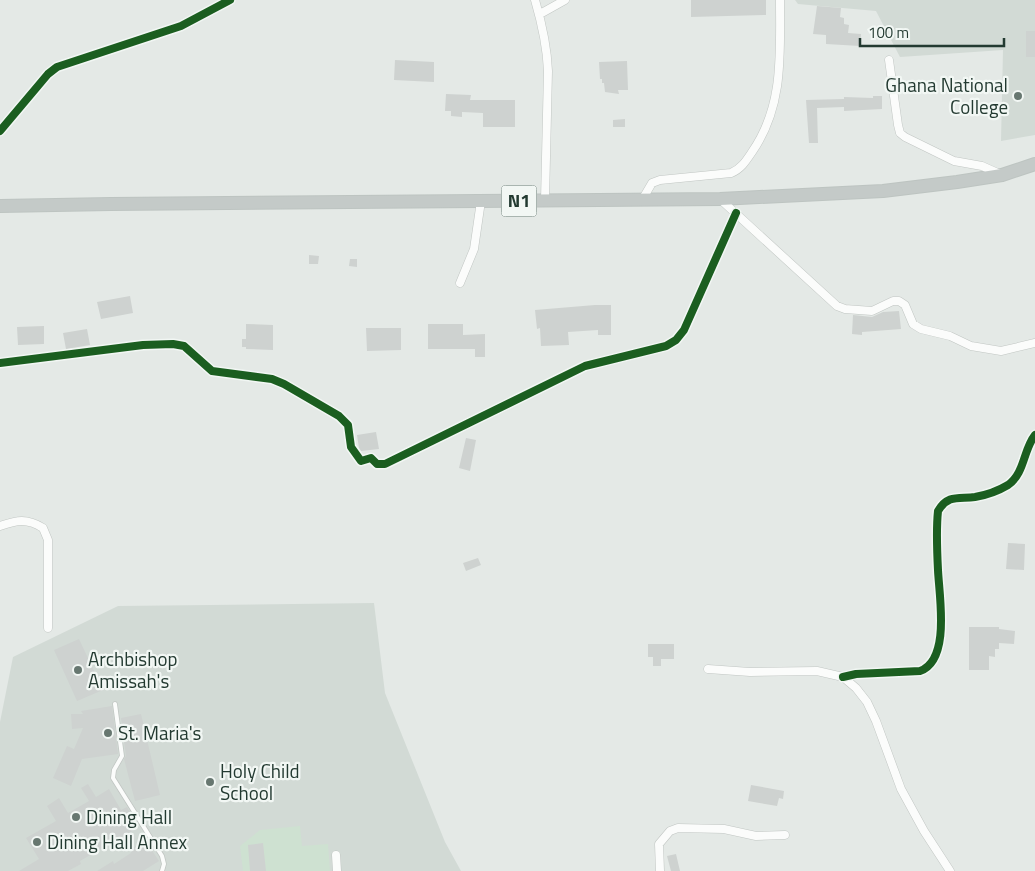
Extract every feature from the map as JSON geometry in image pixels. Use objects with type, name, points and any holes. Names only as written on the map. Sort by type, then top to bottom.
[{"type":"highway","name":"N1","points":[[0,206],[720,199],[882,191],[1002,175],[1035,164]]},
{"type":"street","points":[[0,131],[48,74],[57,67],[181,26],[230,0]]},
{"type":"street","points":[[535,0],[540,14],[547,52],[548,71],[545,200]]},
{"type":"street","points":[[540,14],[565,0]]},
{"type":"street","points":[[642,200],[652,183],[660,180],[731,173],[738,170],[758,143],[772,116],[777,94],[780,0]]},
{"type":"street","points":[[889,60],[898,125],[900,132],[905,138],[954,160],[982,166],[1002,175]]},
{"type":"street","points":[[720,199],[837,306],[845,309],[872,310],[899,301],[905,305],[913,324],[921,329],[950,336],[971,346],[1001,351],[1035,343]]},
{"type":"street","points":[[460,282],[474,249],[481,201]]},
{"type":"street","points":[[0,363],[143,345],[173,344],[184,346],[212,371],[272,380],[284,384],[339,416],[348,425],[352,447],[361,461],[371,458],[377,464],[386,464],[585,366],[666,346],[676,340],[684,330],[736,213]]},
{"type":"street","points":[[708,669],[750,672],[817,671],[843,677],[856,674],[920,671],[926,668],[931,664],[939,641],[941,618],[938,572],[938,511],[942,505],[954,497],[975,497],[992,493],[1009,484],[1018,474],[1030,441],[1035,435]]},
{"type":"street","points":[[0,526],[20,520],[33,522],[43,528],[48,540],[48,628]]},
{"type":"street","points":[[843,677],[856,688],[867,702],[901,789],[924,832],[950,871]]},
{"type":"street","points":[[660,871],[659,844],[670,831],[678,828],[724,829],[756,836],[785,835]]},
{"type":"street","points":[[336,855],[337,871]]},
{"type":"lane","points":[[114,704],[122,756],[114,770],[113,778],[162,856],[164,864],[162,871]]},
{"type":"shaded area","name":"Ghana National College","points":[[795,0],[1035,0],[1035,135],[1001,141],[1003,50],[900,57],[876,11],[798,4]]},
{"type":"shaded area","name":"Holy Child School","points":[[374,603],[385,693],[445,842],[461,871],[0,871],[0,722],[13,657],[118,606]]},
{"type":"green space","points":[[300,826],[302,846],[328,844],[330,871],[243,871],[240,846],[260,830]]},
{"type":"building","points":[[691,0],[766,0],[766,15],[691,17]]},
{"type":"building","points":[[817,6],[841,8],[840,17],[844,18],[844,24],[849,25],[848,33],[861,34],[860,46],[826,44],[826,35],[813,34]]},
{"type":"building","points":[[1026,31],[1035,31],[1035,57],[1026,57]]},
{"type":"building","points":[[395,60],[434,62],[434,82],[394,80]]},
{"type":"building","points":[[627,61],[628,90],[618,90],[619,94],[605,92],[604,83],[600,79],[599,62]]},
{"type":"building","points":[[446,94],[471,95],[470,100],[515,100],[515,127],[483,127],[483,113],[462,112],[462,117],[451,116],[451,111],[445,111]]},
{"type":"building","points":[[873,96],[882,96],[882,109],[844,111],[844,107],[817,108],[818,143],[809,143],[806,100],[844,99],[844,97],[873,98]]},
{"type":"building","points":[[625,119],[625,127],[613,127],[613,120]]},
{"type":"building","points":[[309,255],[319,256],[318,264],[309,264]]},
{"type":"building","points":[[350,259],[357,259],[357,267],[349,266]]},
{"type":"building","points":[[130,296],[133,313],[101,319],[97,302]]},
{"type":"building","points":[[611,305],[611,335],[598,335],[598,330],[568,332],[569,345],[541,346],[540,328],[537,329],[535,310]]},
{"type":"building","points":[[899,311],[901,329],[862,332],[862,335],[852,334],[853,315],[872,317],[883,312]]},
{"type":"building","points":[[246,324],[273,325],[273,350],[246,349],[246,347],[242,347],[242,339],[246,339]]},
{"type":"building","points":[[428,324],[463,324],[463,335],[485,334],[485,357],[475,357],[475,349],[428,349]]},
{"type":"building","points":[[44,326],[44,344],[18,345],[17,327]]},
{"type":"building","points":[[366,328],[401,328],[401,350],[367,351]]},
{"type":"building","points":[[87,329],[90,345],[66,349],[63,333]]},
{"type":"building","points":[[376,432],[379,449],[361,451],[357,435]]},
{"type":"building","points":[[466,438],[476,440],[470,471],[459,468]]},
{"type":"building","points":[[1008,543],[1025,544],[1024,570],[1006,569]]},
{"type":"building","points":[[478,558],[481,565],[466,571],[463,563]]},
{"type":"building","points":[[969,627],[999,627],[999,629],[1015,631],[1014,644],[999,643],[999,649],[995,649],[995,657],[989,656],[989,670],[969,670]]},
{"type":"building","name":"Archbishop Amissah's","points":[[79,639],[103,690],[77,701],[54,650]]},
{"type":"building","points":[[648,644],[674,644],[674,659],[661,659],[661,666],[653,666],[653,657],[648,657]]},
{"type":"building","points":[[112,706],[118,754],[82,759],[71,786],[53,778],[67,746],[74,749],[83,728],[72,729],[71,714],[83,714],[81,711]]},
{"type":"building","points":[[141,714],[160,795],[135,801],[124,759],[126,756],[121,718]]},
{"type":"building","points":[[88,784],[96,797],[109,789],[121,810],[127,807],[139,827],[80,861],[81,864],[68,871],[19,871],[39,859],[26,838],[56,821],[47,806],[59,798],[68,813],[89,801],[81,788]]},
{"type":"building","points":[[751,785],[784,791],[783,799],[779,798],[777,806],[748,801]]},
{"type":"building","points":[[145,840],[159,861],[143,871],[97,871],[113,861],[114,864],[131,853],[130,850]]},
{"type":"building","points":[[263,843],[266,871],[250,871],[248,845]]},
{"type":"building","points":[[676,854],[680,871],[671,871],[667,856]]},
{"type":"cycle path","points":[[0,131],[48,74],[57,67],[181,26],[230,0]]},
{"type":"cycle path","points":[[0,363],[143,345],[173,344],[184,346],[212,371],[272,379],[339,416],[348,425],[351,447],[361,461],[371,458],[377,464],[385,464],[585,366],[666,346],[676,340],[684,330],[736,213]]},
{"type":"cycle path","points":[[843,677],[856,674],[920,671],[930,665],[940,641],[941,626],[937,548],[938,511],[950,500],[984,495],[1008,485],[1018,474],[1028,447],[1035,435]]},
{"type":"place","name":"Ghana National College","points":[[1018,96]]},
{"type":"place","name":"Archbishop Amissah's","points":[[78,670]]},
{"type":"place","name":"St. Maria's","points":[[108,733]]},
{"type":"place","name":"Holy Child School","points":[[210,782]]},
{"type":"place","name":"Dining Hall","points":[[76,817]]},
{"type":"place","name":"Dining Hall Annex","points":[[37,842]]}]
